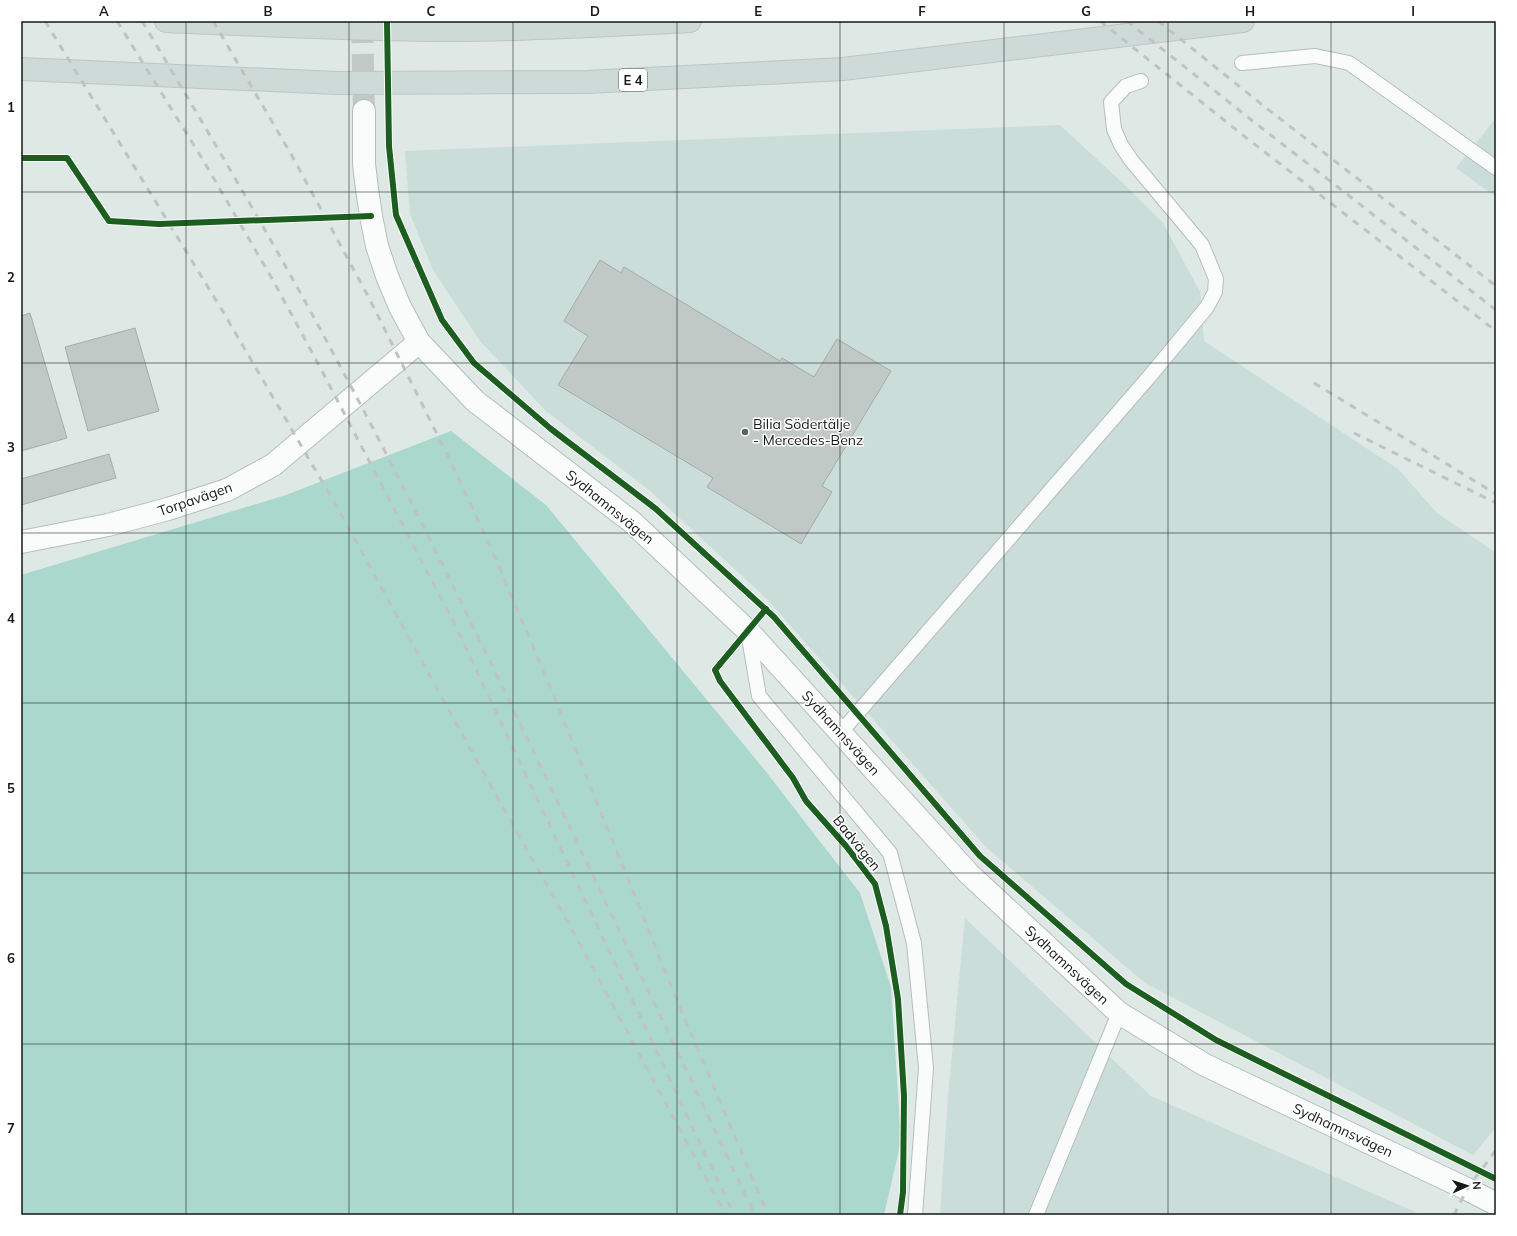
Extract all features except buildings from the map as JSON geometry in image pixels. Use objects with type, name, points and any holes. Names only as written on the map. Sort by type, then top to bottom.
[{"type":"highway","points":[[166,21],[337,28],[455,30],[690,21]]},
{"type":"highway","name":"E 4","points":[[21,69],[337,83],[587,82],[843,69],[1243,21]]},
{"type":"street","name":"Sydhamnsvägen","points":[[364,111],[364,164],[371,216],[377,246],[387,276],[419,342],[475,400],[632,522],[748,631],[969,874],[1119,1013],[1205,1065],[1496,1204]]},
{"type":"street","name":"Torpavägen","points":[[21,542],[108,524],[168,509],[227,490],[273,465],[419,342]]},
{"type":"lane","points":[[1242,63],[1315,56],[1349,63],[1496,168]]},
{"type":"lane","points":[[841,732],[1149,377],[1207,307],[1215,292],[1216,279],[1202,244],[1132,160],[1121,145],[1114,129],[1111,102],[1126,86],[1141,81]]},
{"type":"lane","points":[[748,631],[759,696],[890,853],[914,943],[926,1068],[915,1215]]},
{"type":"lane","points":[[1036,1215],[1119,1013]]},
{"type":"shaded area","points":[[1496,118],[1496,197],[1456,168]]},
{"type":"shaded area","points":[[1060,125],[1163,223],[1200,292],[1204,341],[1398,469],[1437,513],[1496,553],[1496,1127],[1473,1155],[1145,983],[986,847],[767,599],[649,490],[546,411],[480,341],[433,270],[410,214],[405,151]]},
{"type":"shaded area","points":[[965,918],[1151,1096],[1422,1215],[940,1215],[948,1096]]},
{"type":"green space","points":[[451,431],[546,505],[763,768],[860,893],[891,987],[901,1141],[884,1215],[21,1215],[21,575],[286,495]]},
{"type":"tunnel","points":[[362,21],[364,111]]},
{"type":"railway","points":[[45,21],[222,310],[337,507],[575,935],[726,1215]]},
{"type":"railway","points":[[117,21],[203,160],[274,282],[455,625],[734,1215]]},
{"type":"railway","points":[[142,21],[268,235],[340,366],[398,477],[509,701],[755,1215]]},
{"type":"railway","points":[[213,21],[291,154],[368,296],[446,452],[491,548],[553,694],[674,993],[768,1215]]},
{"type":"railway","points":[[1100,21],[1244,136],[1496,331]]},
{"type":"railway","points":[[1127,21],[1254,122],[1496,310]]},
{"type":"railway","points":[[1158,21],[1265,107],[1496,286]]},
{"type":"railway","points":[[1314,383],[1496,494]]},
{"type":"railway","points":[[1354,433],[1496,503]]},
{"type":"railway","points":[[1454,1215],[1467,1189],[1496,1150]]},
{"type":"cycle path","points":[[387,21],[389,146],[396,215],[442,320],[474,363],[551,429],[656,509],[774,617],[980,856],[1126,984],[1216,1040],[1496,1179]]},
{"type":"cycle path","points":[[21,158],[67,158],[109,221],[159,224],[371,216]]},
{"type":"cycle path","name":"Badvägen","points":[[766,609],[715,670],[720,681],[793,778],[806,801],[846,846],[875,884],[886,926],[898,999],[904,1096],[903,1192],[900,1215]]},
{"type":"place","name":"Bilia Södertälje - Mercedes-Benz","points":[[745,432]]}]
